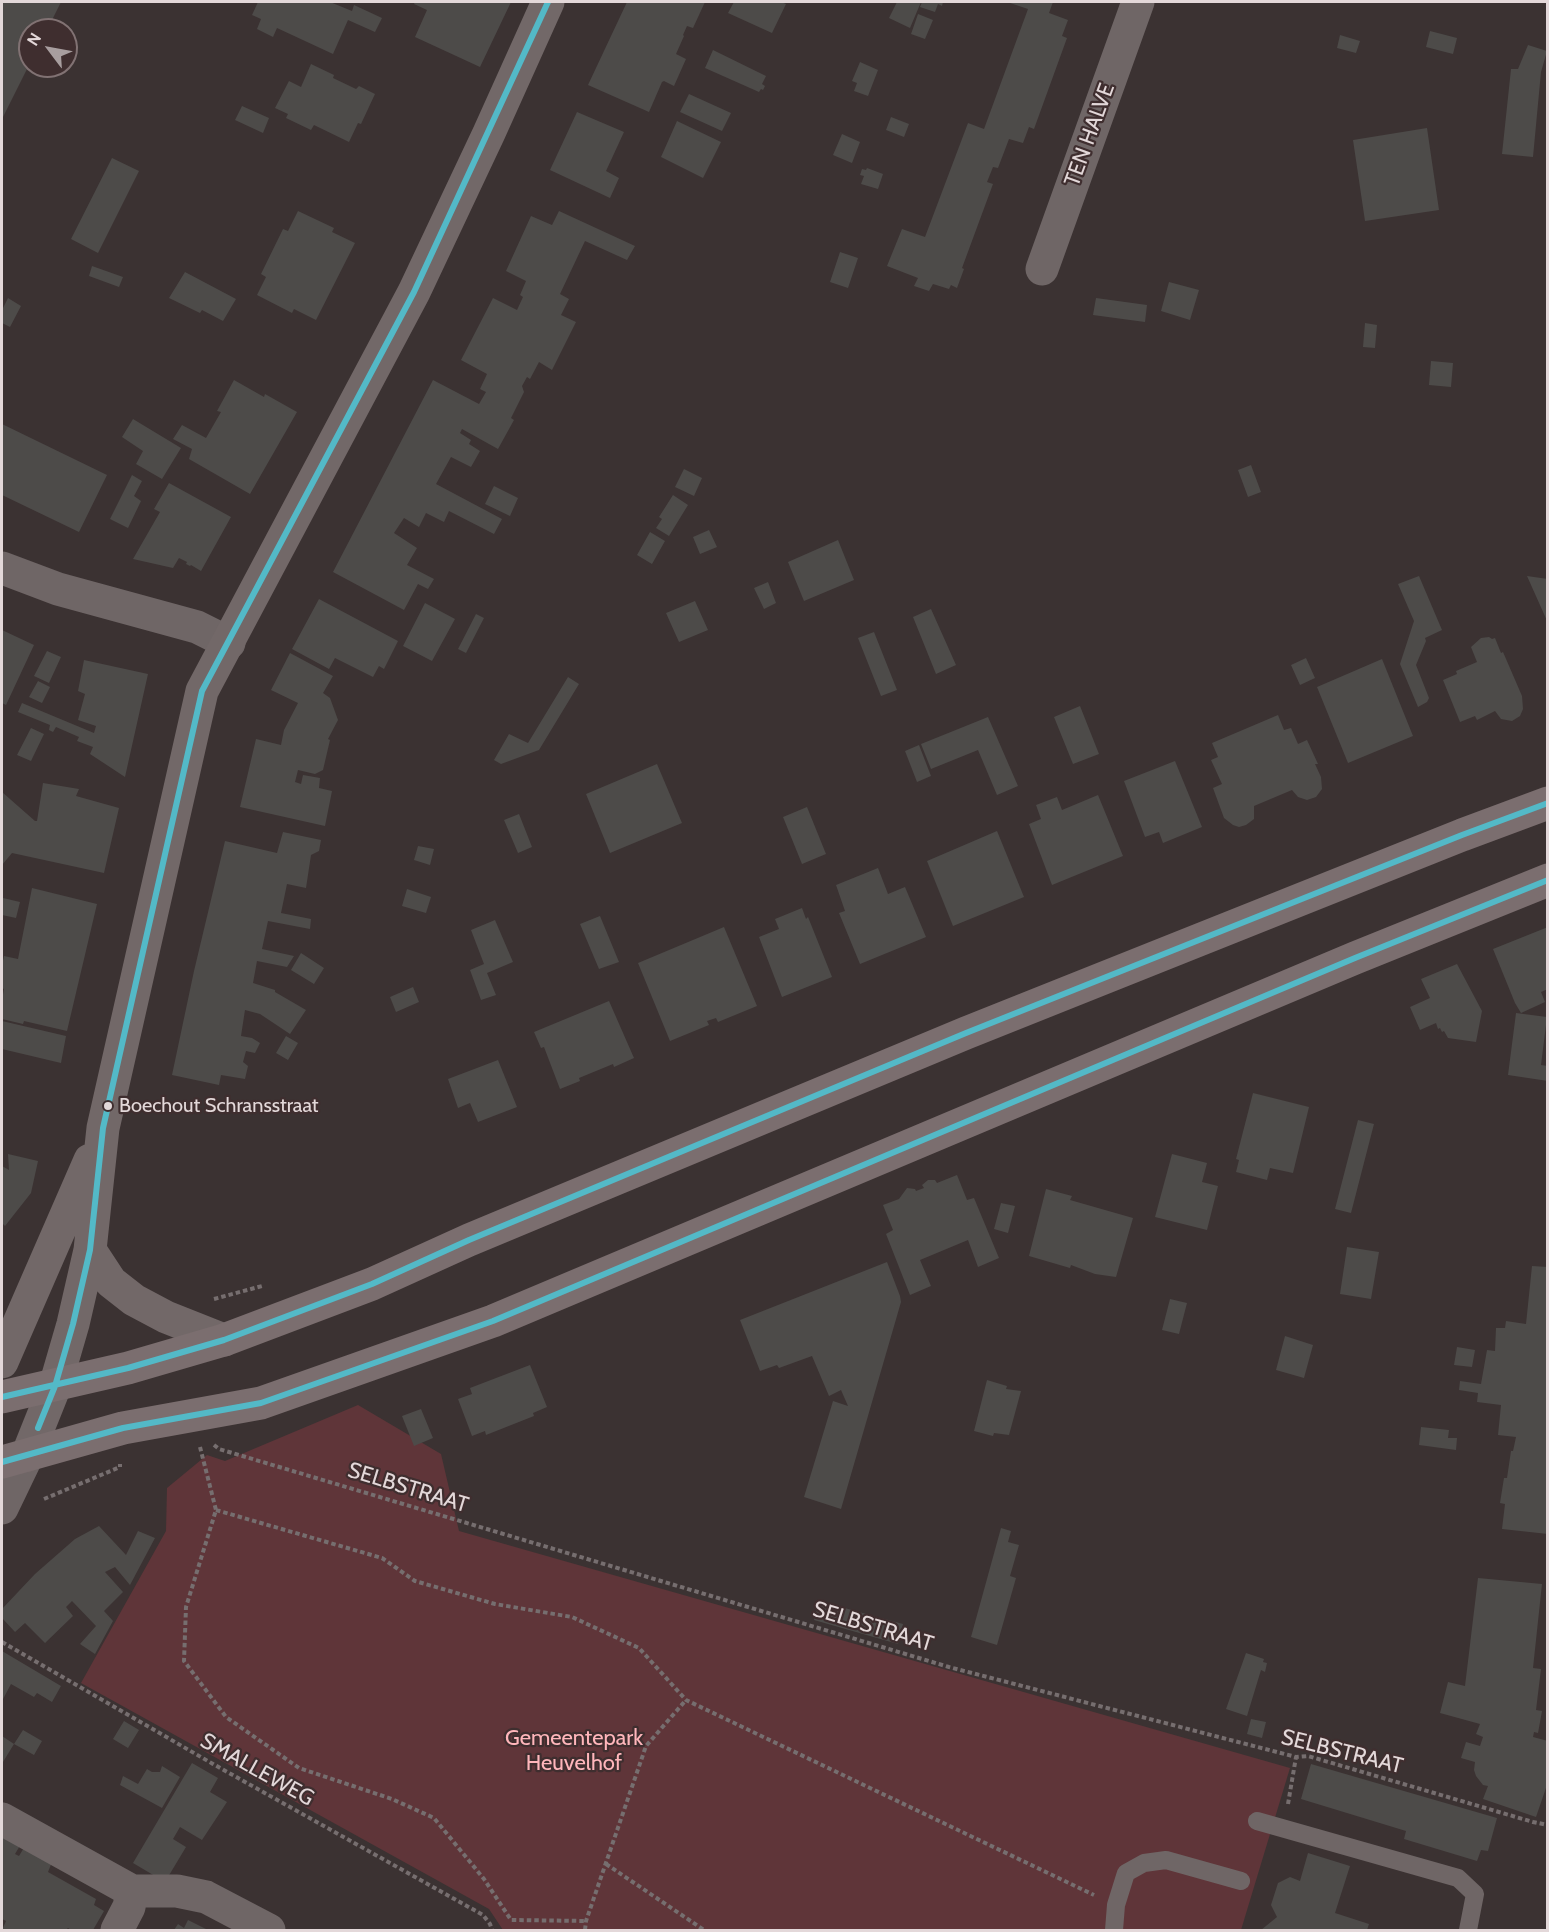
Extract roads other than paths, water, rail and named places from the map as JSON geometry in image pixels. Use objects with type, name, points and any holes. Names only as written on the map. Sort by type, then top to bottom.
[{"type":"main road","points":[[2,1397],[128,1368],[224,1340],[372,1284],[469,1240],[977,1028],[1440,843],[1548,803]]},
{"type":"main road","points":[[14,1459],[123,1428],[261,1403],[493,1321],[1355,958],[1548,880]]},
{"type":"street","points":[[2,1508],[14,1459],[55,1386],[73,1324],[90,1250],[104,1128],[202,691],[414,292],[548,2]]},
{"type":"street","name":"TEN HALVE","points":[[1042,269],[1138,2]]},
{"type":"street","points":[[2,568],[58,589],[196,627],[229,644]]},
{"type":"street","points":[[2,1362],[104,1128]]},
{"type":"street","points":[[90,1250],[111,1282],[134,1300],[166,1317],[224,1340]]},
{"type":"street","points":[[2,1819],[132,1891],[177,1891],[206,1897],[269,1930]]},
{"type":"street","points":[[117,1930],[129,1907],[132,1891]]},
{"type":"lane","points":[[1257,1821],[1458,1878],[1474,1894],[1467,1930]]},
{"type":"lane","points":[[1114,1930],[1116,1905],[1126,1873],[1144,1863],[1166,1860],[1241,1881]]},
{"type":"place","name":"Boechout Schransstraat","points":[[108,1106]]},
{"type":"park label","name":"Gemeentepark Heuvelhof","points":[[574,1752]]}]
